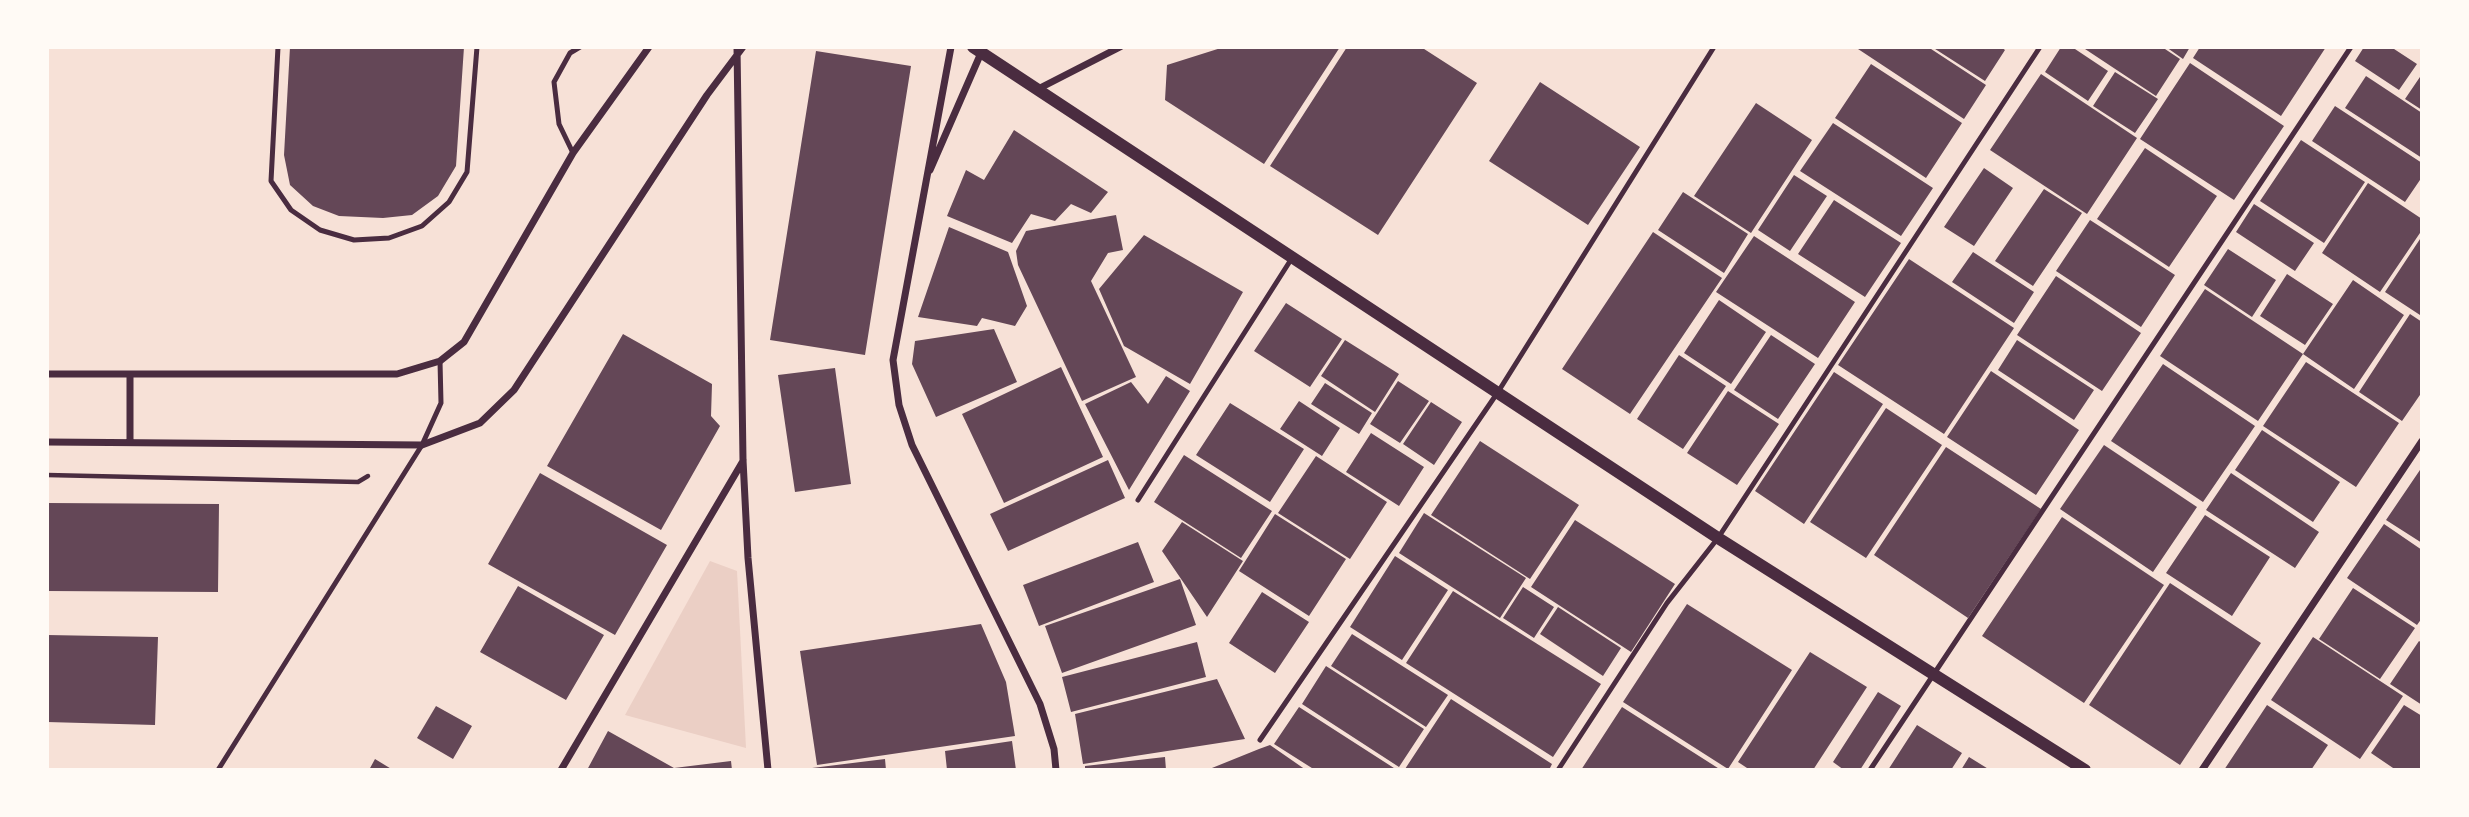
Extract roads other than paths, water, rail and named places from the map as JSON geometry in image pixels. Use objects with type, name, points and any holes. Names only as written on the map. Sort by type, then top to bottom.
[{"type":"street","points":[[47,374],[397,374],[440,361],[464,342],[573,153],[649,47]]},
{"type":"street","points":[[47,442],[422,445],[480,423],[514,390],[707,95],[737,51],[743,47]]},
{"type":"street","points":[[951,47],[893,360],[899,405],[912,445],[1040,704],[1054,749],[1056,770]]},
{"type":"street","points":[[1038,89],[1120,47]]},
{"type":"street","points":[[926,180],[977,50],[1718,538],[2085,770]]},
{"type":"street","points":[[737,51],[743,460],[748,558],[768,770]]},
{"type":"street","points":[[130,374],[130,441]]},
{"type":"street","points":[[2202,770],[2422,441]]},
{"type":"street","points":[[561,770],[743,460]]},
{"type":"lane","points":[[278,47],[271,181],[291,210],[320,230],[354,240],[389,238],[422,226],[449,202],[467,172],[477,47]]},
{"type":"lane","points":[[573,153],[559,124],[554,82],[570,53],[580,47]]},
{"type":"lane","points":[[1259,740],[1498,392],[1714,47]]},
{"type":"lane","points":[[1558,770],[1667,603],[1718,538],[2040,47]]},
{"type":"lane","points":[[1871,770],[2351,47]]},
{"type":"lane","points":[[1138,500],[1293,256]]},
{"type":"lane","points":[[218,770],[422,445],[440,403],[440,361]]}]
